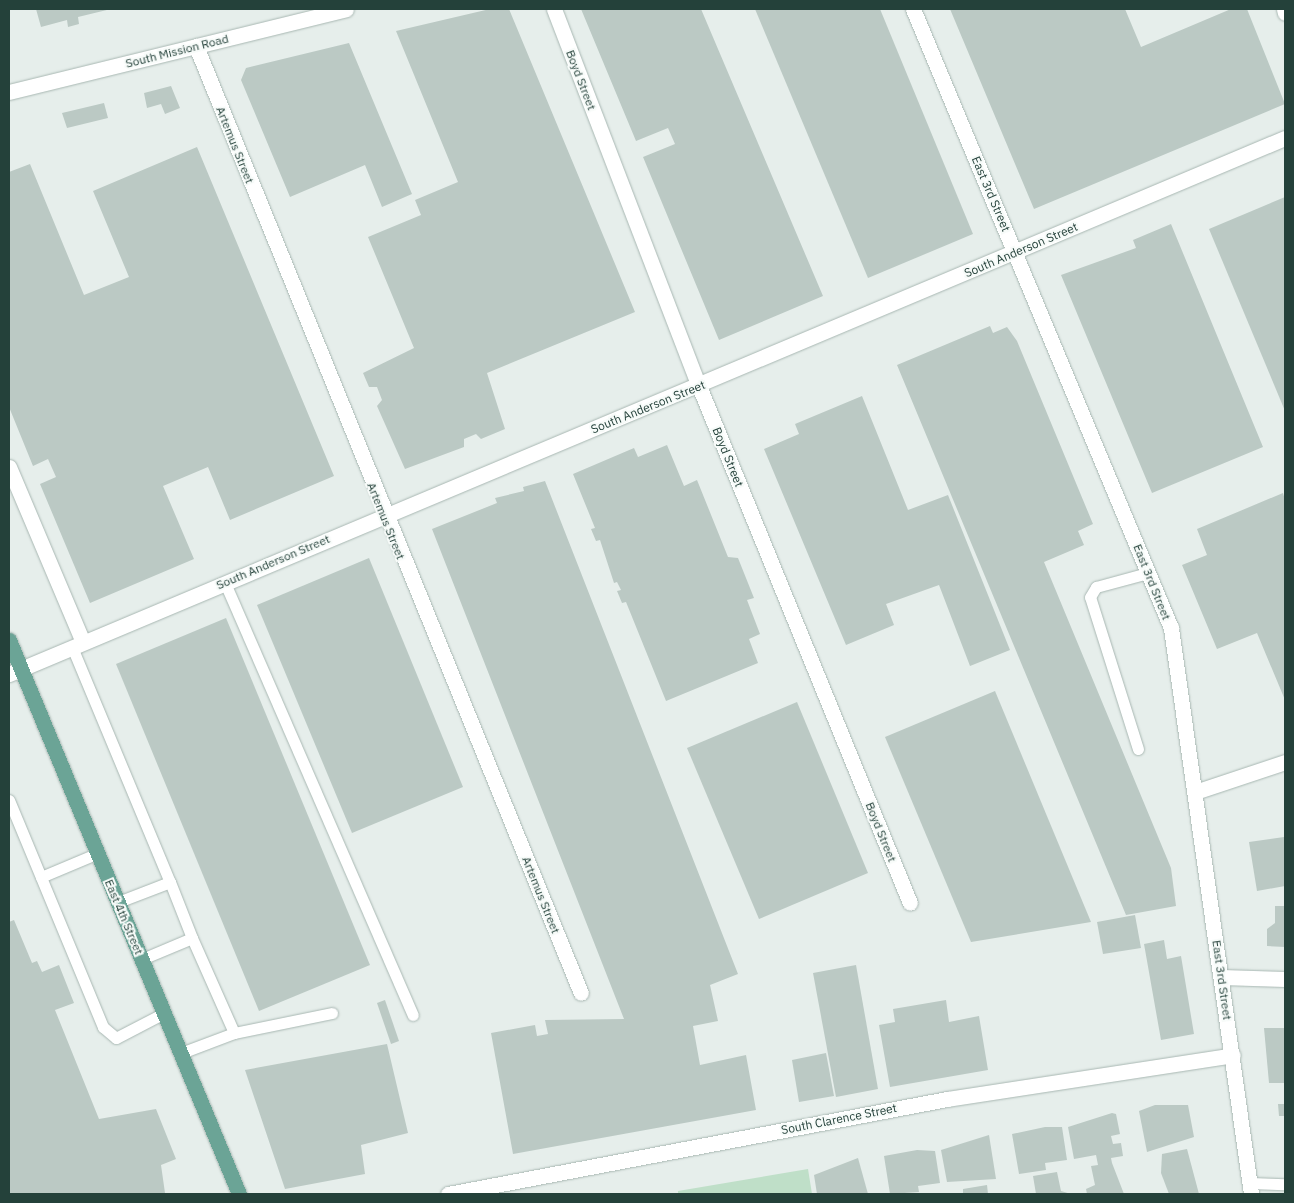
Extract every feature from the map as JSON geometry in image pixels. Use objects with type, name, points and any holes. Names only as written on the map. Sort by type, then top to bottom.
[{"type":"main road","name":"East 4th Street","points":[[9,640],[15,672],[98,853],[240,1194]]},
{"type":"street","name":"South Mission Road","points":[[9,92],[346,9]]},
{"type":"street","name":"Boyd Street","points":[[554,9],[699,386],[910,903]]},
{"type":"street","name":"East 3rd Street","points":[[913,9],[1016,252],[1171,628],[1233,1056],[1250,1188]]},
{"type":"street","points":[[1284,9],[1285,13]]},
{"type":"street","name":"Artemus Street","points":[[196,46],[384,516],[581,993]]},
{"type":"street","name":"South Anderson Street","points":[[15,672],[1285,138]]},
{"type":"street","points":[[9,467],[77,645]]},
{"type":"street","points":[[1195,792],[1285,762]]},
{"type":"street","points":[[1221,977],[1285,979]]},
{"type":"street","name":"South Clarence Street","points":[[448,1194],[948,1099],[1233,1056]]},
{"type":"lane","points":[[1138,749],[1090,597],[1096,587],[1148,573]]},
{"type":"lane","points":[[225,583],[413,1015]]},
{"type":"lane","points":[[77,645],[192,938],[234,1033]]},
{"type":"lane","points":[[9,800],[103,1027],[116,1038],[164,1013]]},
{"type":"lane","points":[[41,877],[98,853]]},
{"type":"lane","points":[[118,902],[170,882]]},
{"type":"lane","points":[[142,959],[192,938]]},
{"type":"lane","points":[[181,1053],[234,1033],[332,1012]]},
{"type":"lane","points":[[1250,1188],[1285,1184]]},
{"type":"green space","points":[[808,1169],[812,1194],[678,1194],[678,1191]]},
{"type":"building","points":[[36,9],[111,9],[78,17],[79,24],[68,27],[67,20],[41,27]]},
{"type":"building","points":[[490,9],[509,9],[635,312],[487,373],[505,429],[481,439],[476,434],[464,439],[464,447],[405,469],[377,406],[382,400],[377,387],[369,387],[363,373],[414,348],[368,237],[421,215],[415,200],[458,182],[396,31]]},
{"type":"building","points":[[581,9],[701,9],[823,296],[719,340],[643,157],[675,144],[668,128],[636,141]]},
{"type":"building","points":[[755,9],[880,9],[973,234],[868,278]]},
{"type":"building","points":[[950,9],[1125,9],[1141,47],[1231,9],[1247,9],[1285,104],[1034,209]]},
{"type":"building","points":[[349,43],[412,194],[382,207],[365,165],[290,197],[241,80],[246,68]]},
{"type":"building","points":[[171,86],[180,108],[165,114],[161,104],[147,108],[144,93]]},
{"type":"building","points":[[104,103],[108,118],[67,128],[62,113]]},
{"type":"building","points":[[197,147],[334,476],[230,520],[208,467],[163,486],[194,559],[90,603],[40,484],[56,477],[48,459],[33,466],[9,407],[9,172],[30,164],[84,295],[129,277],[93,191]]},
{"type":"building","points":[[1285,197],[1285,411],[1209,229]]},
{"type":"building","points":[[1171,224],[1263,447],[1152,493],[1061,275],[1136,248],[1133,240]]},
{"type":"building","points":[[990,326],[993,333],[1007,327],[1017,341],[1093,524],[1078,531],[1084,545],[1044,562],[1171,868],[1176,906],[1126,915],[897,365]]},
{"type":"building","points":[[862,396],[908,510],[948,495],[1010,650],[970,666],[939,585],[886,604],[894,625],[846,645],[764,449],[799,434],[795,424]]},
{"type":"building","points":[[667,445],[684,486],[697,480],[728,557],[738,558],[754,598],[747,600],[760,634],[749,639],[758,663],[666,701],[626,602],[622,603],[617,591],[621,590],[617,582],[614,583],[600,540],[596,541],[591,529],[595,528],[573,474],[634,448],[638,457]]},
{"type":"building","points":[[545,481],[738,974],[710,985],[718,1021],[693,1026],[700,1065],[746,1055],[756,1110],[513,1154],[491,1033],[535,1025],[537,1036],[548,1034],[545,1020],[624,1019],[432,529],[497,503],[495,498],[524,491],[523,487]]},
{"type":"building","points":[[1283,493],[1285,500],[1285,700],[1257,633],[1217,649],[1182,565],[1207,555],[1197,529]]},
{"type":"building","points":[[369,558],[463,787],[352,833],[257,605]]},
{"type":"building","points":[[226,618],[370,965],[259,1011],[116,664]]},
{"type":"building","points":[[995,691],[1091,922],[971,942],[885,737]]},
{"type":"building","points":[[797,702],[868,873],[759,919],[687,748]]},
{"type":"building","points":[[1284,837],[1285,886],[1257,891],[1249,842]]},
{"type":"building","points":[[1275,906],[1285,906],[1285,947],[1267,946],[1267,929],[1275,923]]},
{"type":"building","points":[[1135,915],[1141,948],[1103,954],[1097,922]]},
{"type":"building","points":[[14,920],[32,963],[37,961],[42,972],[59,965],[74,1003],[55,1010],[99,1119],[156,1109],[176,1159],[161,1165],[165,1193],[9,1194],[9,922]]},
{"type":"building","points":[[1164,940],[1167,959],[1181,956],[1194,1034],[1161,1040],[1144,944]]},
{"type":"building","points":[[856,965],[878,1089],[836,1097],[813,973]]},
{"type":"building","points":[[385,1000],[399,1041],[391,1044],[377,1003]]},
{"type":"building","points":[[946,1000],[949,1022],[979,1016],[988,1070],[890,1087],[879,1025],[895,1022],[893,1009]]},
{"type":"building","points":[[1264,1028],[1285,1028],[1284,1083],[1269,1083]]},
{"type":"building","points":[[387,1044],[408,1133],[361,1145],[365,1174],[285,1189],[245,1070]]},
{"type":"building","points":[[826,1053],[834,1096],[799,1102],[792,1060]]},
{"type":"building","points":[[1278,1104],[1285,1104],[1285,1116],[1279,1116]]},
{"type":"building","points":[[1155,1105],[1188,1105],[1194,1137],[1147,1152],[1139,1111]]},
{"type":"building","points":[[1112,1113],[1116,1114],[1120,1134],[1111,1136],[1113,1144],[1121,1143],[1123,1156],[1111,1158],[1124,1194],[1087,1194],[1086,1189],[1095,1185],[1091,1166],[1098,1165],[1096,1155],[1074,1159],[1068,1127]]},
{"type":"building","points":[[1045,1127],[1062,1127],[1067,1160],[1045,1163],[1046,1170],[1019,1174],[1012,1134]]},
{"type":"building","points":[[989,1135],[996,1179],[947,1182],[941,1150]]},
{"type":"building","points":[[1187,1149],[1199,1194],[1169,1194],[1161,1173],[1162,1154]]},
{"type":"building","points":[[917,1150],[935,1151],[940,1183],[918,1186],[919,1192],[890,1194],[884,1156]]},
{"type":"building","points":[[858,1158],[868,1194],[817,1194],[814,1175]]},
{"type":"building","points":[[1057,1172],[1061,1191],[1071,1194],[1036,1194],[1033,1176]]},
{"type":"building","points":[[987,1185],[988,1194],[963,1194],[963,1189]]}]
